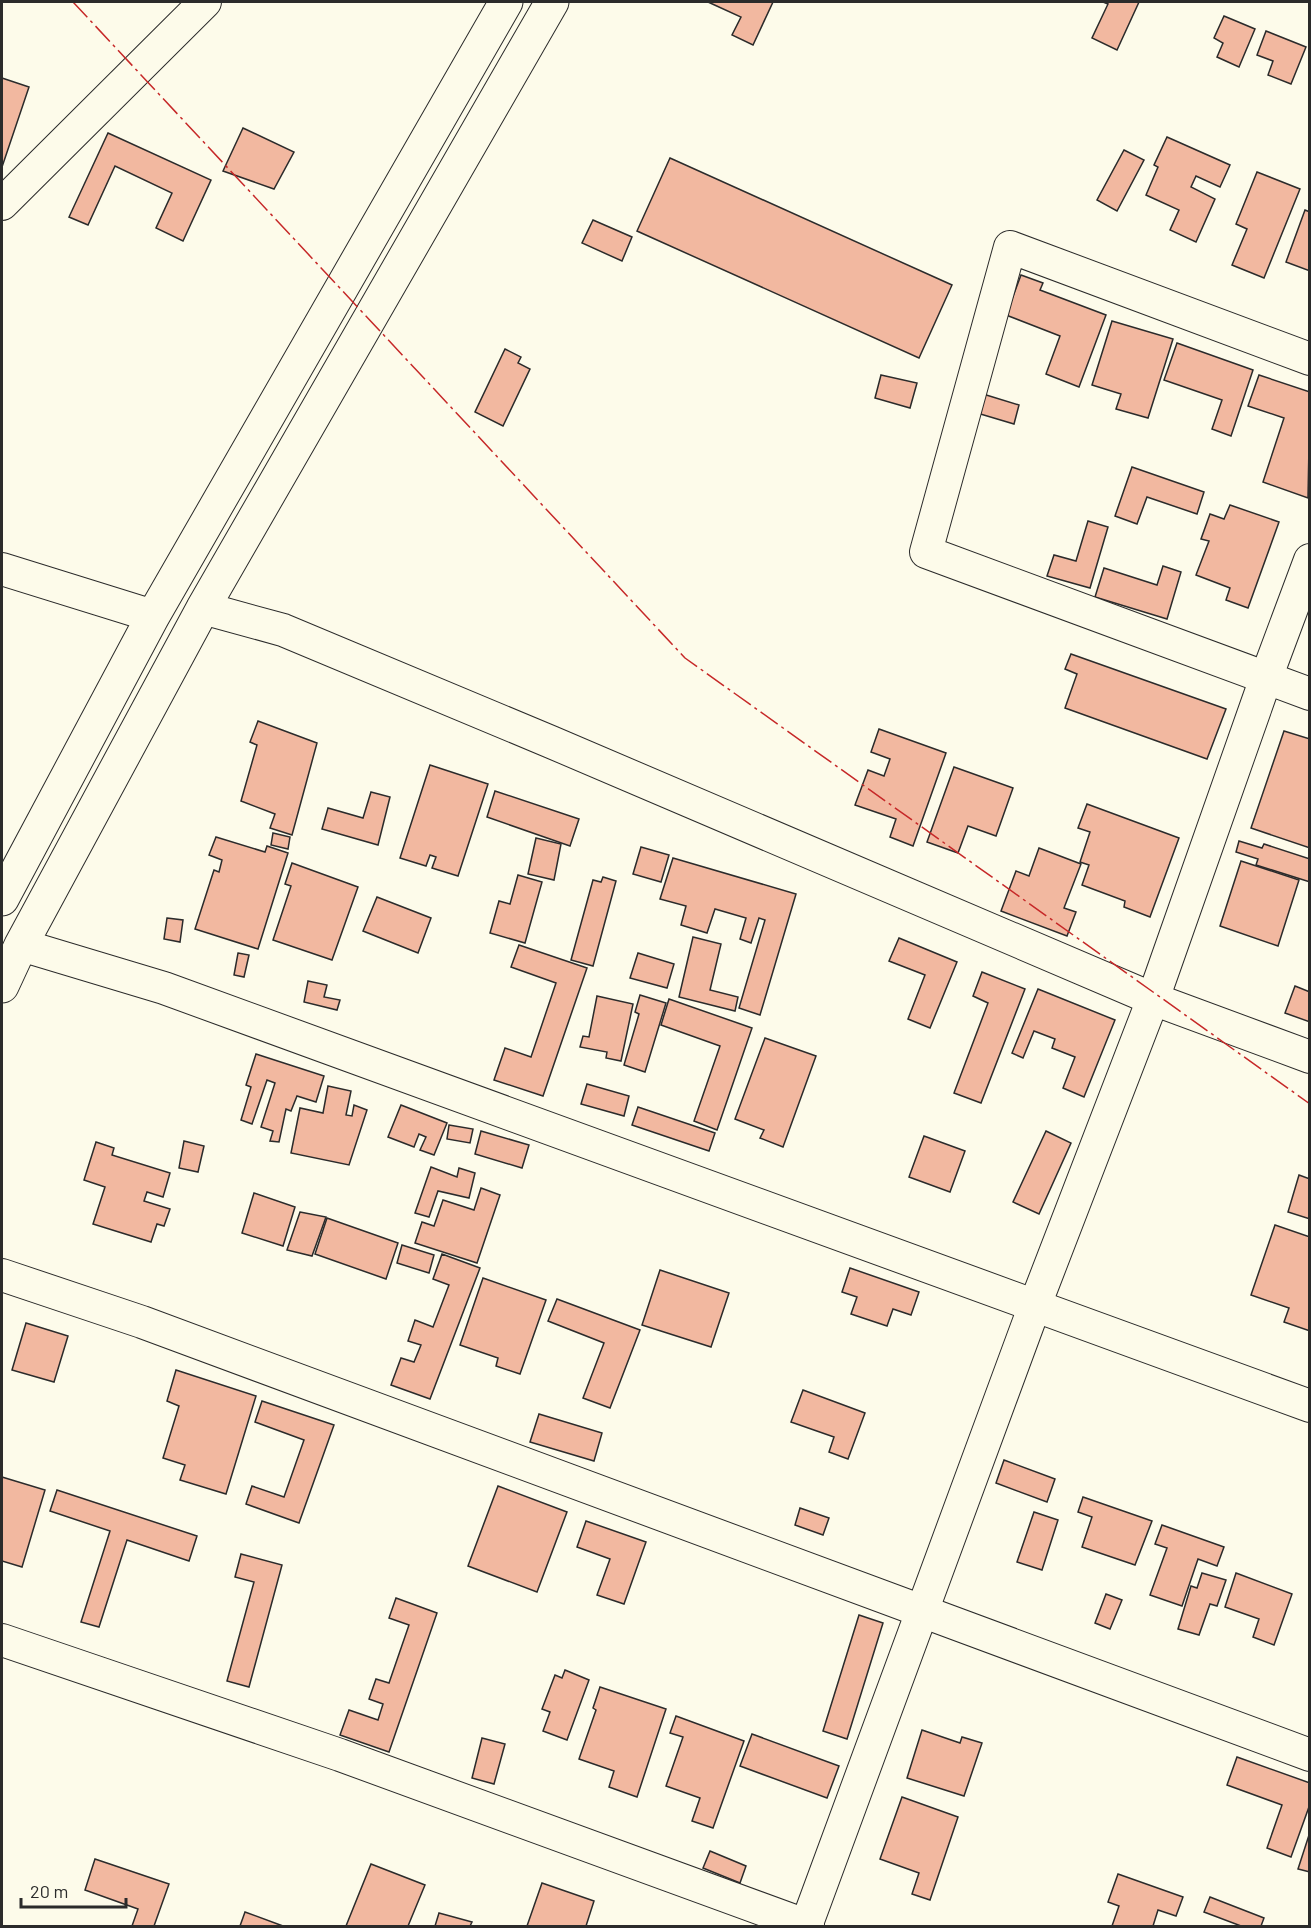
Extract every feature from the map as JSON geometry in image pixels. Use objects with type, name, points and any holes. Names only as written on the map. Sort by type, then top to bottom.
[{"type":"street","points":[[2,204],[206,2]]},
{"type":"street","points":[[2,899],[153,616],[506,2]]},
{"type":"street","points":[[2,986],[21,945],[203,608],[552,2]]},
{"type":"street","points":[[1310,359],[1010,247],[926,552],[1310,694]]},
{"type":"street","points":[[2,1640],[340,1755],[807,1926],[1035,1305],[1153,999],[1310,560]]},
{"type":"street","points":[[2,570],[153,616]]},
{"type":"street","points":[[203,608],[283,630],[1153,999],[1310,1057]]},
{"type":"street","points":[[21,945],[164,988],[1310,1406]]},
{"type":"street","points":[[2,1275],[142,1322],[1310,1755]]},
{"type":"building","points":[[708,2],[773,2],[753,45],[732,35],[741,17]]},
{"type":"building","points":[[1103,2],[1139,2],[1117,50],[1092,38],[1108,4]]},
{"type":"building","points":[[1224,16],[1255,29],[1239,67],[1217,57],[1223,43],[1214,38]]},
{"type":"building","points":[[1266,31],[1306,47],[1291,84],[1268,75],[1273,61],[1257,55]]},
{"type":"building","points":[[2,78],[29,87],[2,167]]},
{"type":"building","points":[[243,128],[294,152],[274,189],[223,171]]},
{"type":"building","points":[[108,133],[211,180],[183,241],[156,228],[172,193],[115,166],[88,225],[69,217]]},
{"type":"building","points":[[1167,137],[1230,165],[1220,187],[1196,176],[1191,187],[1215,199],[1196,242],[1170,230],[1179,210],[1146,195],[1158,167],[1154,165]]},
{"type":"building","points":[[1124,150],[1144,160],[1117,211],[1097,200]]},
{"type":"building","points":[[670,158],[952,285],[919,358],[637,231]]},
{"type":"building","points":[[1257,172],[1300,189],[1264,278],[1232,265],[1247,229],[1236,224]]},
{"type":"building","points":[[1305,210],[1310,212],[1310,271],[1286,262]]},
{"type":"building","points":[[593,220],[632,237],[622,261],[582,243]]},
{"type":"building","points":[[1021,275],[1043,283],[1040,290],[1106,315],[1079,387],[1046,374],[1060,336],[1006,315]]},
{"type":"building","points":[[1112,321],[1173,339],[1148,418],[1116,409],[1121,394],[1092,385]]},
{"type":"building","points":[[1177,343],[1253,370],[1231,436],[1212,429],[1222,400],[1164,380]]},
{"type":"building","points":[[505,349],[521,357],[518,363],[530,369],[503,426],[475,412]]},
{"type":"building","points":[[881,375],[917,383],[910,408],[875,398]]},
{"type":"building","points":[[1259,375],[1310,392],[1308,498],[1263,482],[1284,418],[1248,406]]},
{"type":"building","points":[[983,394],[1019,405],[1014,424],[977,413]]},
{"type":"building","points":[[1132,467],[1204,492],[1197,514],[1147,497],[1137,524],[1115,516]]},
{"type":"building","points":[[1230,505],[1279,522],[1248,608],[1226,600],[1230,588],[1196,575],[1209,541],[1201,539],[1210,514],[1224,519]]},
{"type":"building","points":[[1088,521],[1108,527],[1090,588],[1047,576],[1054,555],[1076,561]]},
{"type":"building","points":[[1163,566],[1181,572],[1167,619],[1095,597],[1104,568],[1157,585]]},
{"type":"building","points":[[1071,654],[1226,709],[1207,759],[1065,708],[1077,674],[1065,669]]},
{"type":"building","points":[[258,721],[317,743],[292,835],[270,828],[275,814],[241,801],[257,745],[250,742]]},
{"type":"building","points":[[879,729],[946,753],[913,846],[890,837],[896,819],[855,805],[868,770],[884,776],[890,759],[871,752]]},
{"type":"building","points":[[1284,731],[1310,739],[1310,848],[1251,828]]},
{"type":"building","points":[[430,765],[488,784],[458,876],[432,868],[436,857],[430,855],[426,866],[400,858]]},
{"type":"building","points":[[954,767],[1013,788],[996,836],[968,826],[958,853],[927,842]]},
{"type":"building","points":[[495,791],[579,819],[570,846],[487,817]]},
{"type":"building","points":[[371,792],[390,797],[378,845],[322,829],[328,808],[363,818]]},
{"type":"building","points":[[1087,804],[1179,838],[1150,917],[1124,907],[1125,901],[1082,885],[1089,865],[1080,862],[1090,832],[1078,828]]},
{"type":"building","points":[[273,833],[290,837],[288,849],[271,845]]},
{"type":"building","points":[[216,837],[265,852],[267,846],[288,853],[258,949],[195,929],[214,870],[219,872],[222,860],[209,855]]},
{"type":"building","points":[[536,838],[561,844],[554,880],[528,874]]},
{"type":"building","points":[[1239,841],[1262,848],[1264,844],[1310,859],[1310,882],[1256,865],[1258,859],[1236,852]]},
{"type":"building","points":[[641,847],[669,855],[661,882],[633,874]]},
{"type":"building","points":[[1039,848],[1081,864],[1064,908],[1076,912],[1067,936],[1001,911],[1016,871],[1029,876]]},
{"type":"building","points":[[673,858],[796,894],[760,1015],[739,1008],[765,920],[759,918],[751,943],[740,939],[746,918],[715,909],[707,933],[681,925],[686,906],[660,899]]},
{"type":"building","points":[[1241,861],[1299,880],[1278,946],[1220,926]]},
{"type":"building","points":[[292,863],[358,887],[332,960],[273,940],[291,886],[285,884]]},
{"type":"building","points":[[518,875],[542,882],[525,943],[490,933],[499,901],[510,904]]},
{"type":"building","points":[[603,877],[616,881],[593,966],[571,960],[593,880],[601,882]]},
{"type":"building","points":[[377,897],[431,918],[418,953],[363,931]]},
{"type":"building","points":[[167,918],[183,920],[180,942],[164,939]]},
{"type":"building","points":[[693,937],[721,944],[710,990],[738,997],[735,1011],[679,997]]},
{"type":"building","points":[[899,938],[957,962],[930,1028],[908,1019],[925,975],[889,961]]},
{"type":"building","points":[[519,945],[587,968],[543,1096],[494,1080],[505,1048],[531,1057],[556,983],[511,967]]},
{"type":"building","points":[[238,953],[249,955],[244,977],[234,975]]},
{"type":"building","points":[[638,953],[674,964],[667,988],[630,978]]},
{"type":"building","points":[[982,972],[1025,989],[981,1103],[954,1093],[988,1003],[973,996]]},
{"type":"building","points":[[308,981],[327,985],[324,997],[340,1000],[337,1010],[304,1002]]},
{"type":"building","points":[[1295,986],[1310,992],[1310,1022],[1285,1013]]},
{"type":"building","points":[[1038,989],[1115,1020],[1084,1097],[1063,1088],[1075,1057],[1052,1048],[1055,1039],[1034,1031],[1023,1058],[1012,1053]]},
{"type":"building","points":[[640,995],[666,1003],[645,1072],[624,1065],[639,1014],[635,1012]]},
{"type":"building","points":[[597,996],[633,1004],[621,1061],[606,1058],[607,1052],[580,1047],[583,1036],[589,1037]]},
{"type":"building","points":[[669,999],[752,1028],[717,1130],[694,1121],[720,1046],[661,1025]]},
{"type":"building","points":[[765,1038],[816,1056],[783,1147],[760,1138],[764,1130],[735,1119]]},
{"type":"building","points":[[256,1054],[324,1076],[316,1102],[297,1096],[291,1111],[286,1109],[279,1142],[270,1141],[273,1131],[261,1127],[275,1083],[267,1080],[252,1124],[241,1120],[251,1087],[246,1085]]},
{"type":"building","points":[[587,1084],[629,1096],[624,1116],[581,1104]]},
{"type":"building","points":[[328,1086],[351,1091],[346,1115],[352,1116],[354,1105],[367,1110],[349,1165],[291,1153],[300,1108],[323,1113]]},
{"type":"building","points":[[401,1105],[447,1123],[434,1155],[420,1150],[426,1137],[419,1134],[414,1147],[388,1137]]},
{"type":"building","points":[[638,1107],[715,1133],[709,1151],[632,1125]]},
{"type":"building","points":[[449,1125],[473,1129],[470,1143],[447,1139]]},
{"type":"building","points":[[481,1131],[529,1145],[522,1168],[475,1154]]},
{"type":"building","points":[[1046,1131],[1071,1143],[1039,1214],[1013,1202]]},
{"type":"building","points":[[924,1136],[965,1151],[950,1192],[909,1177]]},
{"type":"building","points":[[184,1141],[204,1146],[198,1172],[179,1168]]},
{"type":"building","points":[[96,1142],[114,1148],[112,1155],[170,1173],[163,1197],[147,1192],[144,1201],[170,1209],[164,1226],[157,1224],[151,1242],[93,1224],[105,1187],[84,1180]]},
{"type":"building","points":[[431,1167],[457,1177],[459,1168],[475,1173],[469,1198],[438,1191],[429,1217],[415,1213]]},
{"type":"building","points":[[1299,1175],[1310,1179],[1310,1219],[1288,1212]]},
{"type":"building","points":[[481,1188],[500,1195],[477,1263],[415,1243],[422,1222],[434,1226],[443,1200],[474,1210]]},
{"type":"building","points":[[254,1193],[295,1207],[283,1246],[242,1233]]},
{"type":"building","points":[[300,1212],[326,1217],[312,1256],[287,1250]]},
{"type":"building","points":[[327,1218],[398,1243],[386,1279],[315,1254]]},
{"type":"building","points":[[1275,1225],[1310,1237],[1310,1331],[1284,1322],[1289,1308],[1251,1295]]},
{"type":"building","points":[[402,1245],[434,1255],[429,1273],[397,1263]]},
{"type":"building","points":[[442,1254],[480,1268],[430,1399],[391,1385],[401,1358],[414,1362],[421,1345],[408,1341],[415,1320],[433,1327],[449,1285],[433,1279]]},
{"type":"building","points":[[850,1268],[919,1292],[911,1315],[893,1309],[887,1326],[851,1314],[857,1297],[842,1292]]},
{"type":"building","points":[[660,1270],[729,1293],[711,1347],[642,1325]]},
{"type":"building","points":[[483,1278],[546,1300],[520,1374],[496,1366],[498,1358],[460,1345]]},
{"type":"building","points":[[557,1299],[640,1330],[610,1408],[583,1398],[604,1343],[548,1321]]},
{"type":"building","points":[[26,1323],[68,1336],[54,1382],[12,1370]]},
{"type":"building","points":[[176,1370],[256,1396],[226,1494],[180,1480],[185,1465],[163,1458],[179,1406],[167,1401]]},
{"type":"building","points":[[803,1390],[865,1413],[848,1459],[829,1452],[834,1437],[791,1422]]},
{"type":"building","points":[[262,1401],[334,1425],[299,1523],[246,1504],[252,1486],[284,1497],[304,1440],[255,1422]]},
{"type":"building","points":[[539,1414],[602,1433],[594,1461],[530,1442]]},
{"type":"building","points":[[1004,1460],[1055,1479],[1047,1502],[996,1483]]},
{"type":"building","points":[[2,1477],[45,1490],[22,1567],[2,1561]]},
{"type":"building","points":[[498,1486],[567,1512],[537,1592],[468,1566]]},
{"type":"building","points":[[57,1490],[197,1536],[189,1561],[127,1540],[99,1627],[81,1622],[110,1531],[50,1511]]},
{"type":"building","points":[[1083,1497],[1152,1521],[1135,1565],[1082,1547],[1092,1517],[1078,1512]]},
{"type":"building","points":[[800,1508],[829,1518],[823,1535],[795,1525]]},
{"type":"building","points":[[1034,1512],[1058,1520],[1042,1570],[1017,1562]]},
{"type":"building","points":[[586,1521],[646,1542],[624,1604],[597,1595],[610,1559],[577,1547]]},
{"type":"building","points":[[1162,1525],[1224,1547],[1217,1566],[1198,1559],[1182,1606],[1150,1595],[1167,1548],[1155,1544]]},
{"type":"building","points":[[241,1554],[282,1565],[249,1687],[227,1681],[254,1582],[235,1577]]},
{"type":"building","points":[[1202,1573],[1226,1580],[1217,1606],[1210,1604],[1199,1635],[1178,1629],[1191,1586],[1197,1588]]},
{"type":"building","points":[[1236,1573],[1292,1594],[1274,1645],[1253,1637],[1259,1619],[1225,1607]]},
{"type":"building","points":[[1106,1594],[1122,1600],[1110,1629],[1095,1623]]},
{"type":"building","points":[[396,1598],[437,1613],[389,1752],[340,1735],[349,1710],[378,1720],[383,1704],[369,1699],[376,1679],[389,1683],[409,1625],[389,1618]]},
{"type":"building","points":[[859,1615],[883,1623],[847,1739],[823,1731]]},
{"type":"building","points":[[565,1670],[589,1680],[567,1740],[543,1731],[550,1712],[542,1709],[555,1675],[562,1678]]},
{"type":"building","points":[[600,1687],[666,1709],[637,1797],[609,1787],[614,1771],[579,1759],[596,1710],[593,1708]]},
{"type":"building","points":[[676,1716],[744,1741],[713,1828],[692,1821],[700,1798],[666,1786],[683,1737],[670,1733]]},
{"type":"building","points":[[922,1730],[960,1743],[962,1737],[982,1743],[964,1796],[907,1778]]},
{"type":"building","points":[[752,1734],[839,1766],[827,1798],[740,1766]]},
{"type":"building","points":[[482,1738],[505,1744],[494,1784],[472,1778]]},
{"type":"building","points":[[1237,1757],[1310,1783],[1310,1804],[1291,1857],[1267,1848],[1282,1805],[1227,1785]]},
{"type":"building","points":[[902,1797],[958,1817],[930,1900],[912,1894],[919,1873],[880,1859]]},
{"type":"building","points":[[1310,1832],[1310,1872],[1298,1869]]},
{"type":"building","points":[[710,1851],[746,1866],[740,1883],[703,1868]]},
{"type":"building","points":[[95,1859],[169,1884],[154,1926],[132,1926],[138,1909],[85,1890]]},
{"type":"building","points":[[371,1864],[425,1885],[408,1926],[346,1926]]},
{"type":"building","points":[[1118,1874],[1183,1897],[1176,1916],[1158,1910],[1153,1926],[1112,1926],[1119,1906],[1108,1902]]},
{"type":"building","points":[[542,1883],[594,1901],[586,1926],[527,1926]]},
{"type":"building","points":[[1210,1897],[1264,1918],[1261,1926],[1241,1926],[1204,1912]]},
{"type":"building","points":[[245,1912],[283,1926],[240,1926]]},
{"type":"building","points":[[439,1913],[472,1922],[470,1926],[435,1926]]},
{"type":"power","points":[[73,2],[685,658],[1310,1104]]}]
